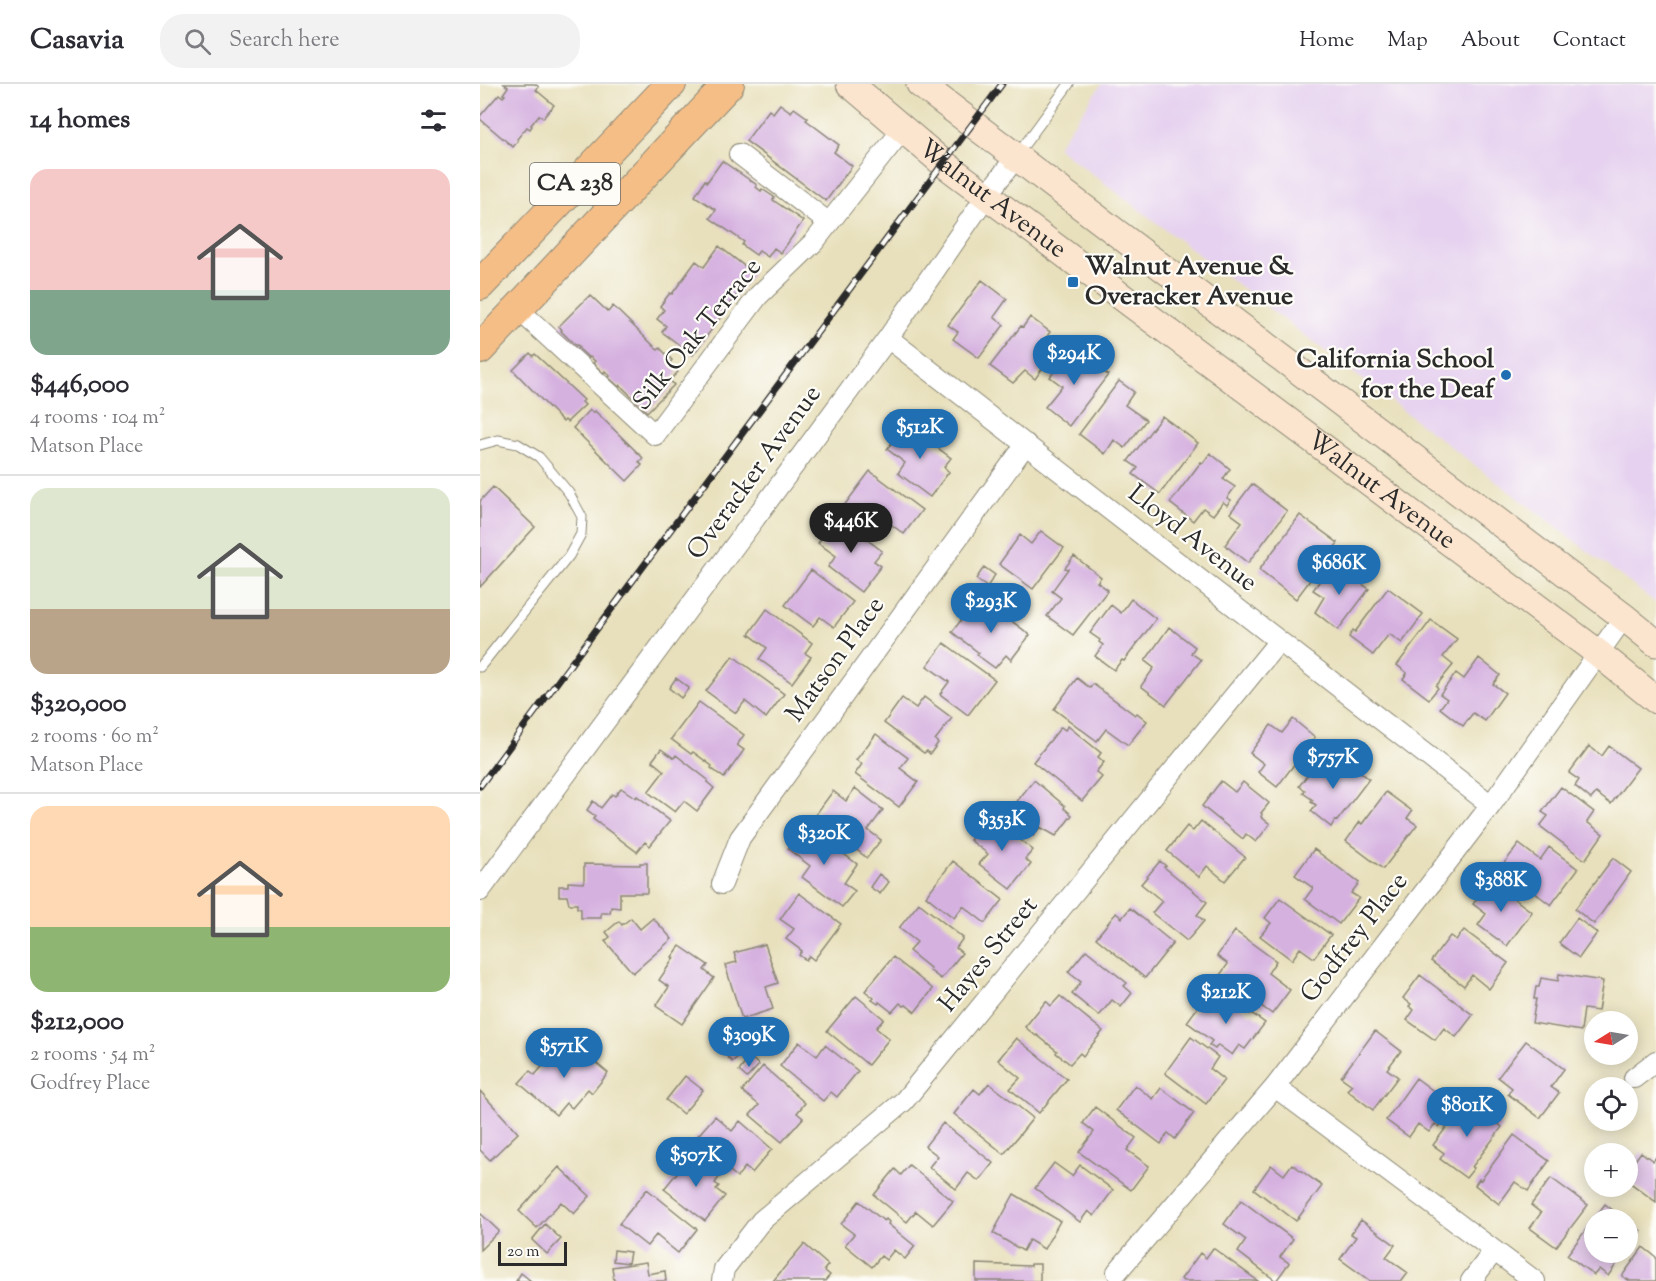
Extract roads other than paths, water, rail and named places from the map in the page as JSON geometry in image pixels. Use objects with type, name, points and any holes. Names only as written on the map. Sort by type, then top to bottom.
[{"type":"main road","name":"CA 238","points":[[480,285],[671,84]]},
{"type":"main road","name":"CA 238","points":[[480,349],[729,84]]},
{"type":"main road","name":"Walnut Avenue","points":[[850,84],[943,163],[1598,653],[1656,700]]},
{"type":"main road","name":"Walnut Avenue","points":[[920,84],[1656,643]]},
{"type":"street","name":"Silk Oak Terrace","points":[[518,309],[655,435],[758,296],[814,242],[903,129]]},
{"type":"street","points":[[739,154],[830,223]]},
{"type":"street","name":"Overacker Avenue","points":[[480,891],[888,338],[1016,157]]},
{"type":"street","name":"Lloyd Avenue","points":[[888,338],[1491,805]]},
{"type":"street","name":"Matson Place","points":[[722,884],[740,838],[1026,444]]},
{"type":"street","name":"Godfrey Place","points":[[1117,1272],[1275,1087],[1491,805],[1624,617]]},
{"type":"street","name":"Hayes Street","points":[[722,1281],[724,1269],[761,1221],[904,1101],[1279,641]]},
{"type":"street","points":[[1635,1077],[1656,1061]]},
{"type":"street","points":[[1275,1087],[1535,1281]]},
{"type":"street","points":[[1471,1281],[1494,1251]]},
{"type":"lane","name":"Overacker Avenue","points":[[1016,157],[1069,84]]},
{"type":"lane","points":[[480,445],[498,440],[518,444],[539,458],[570,493],[582,517],[580,534],[569,556],[480,667]]},
{"type":"railway","points":[[480,786],[1002,84]]},
{"type":"place","name":"Walnut Avenue & Overacker Avenue","points":[[1073,282]]},
{"type":"place","name":"California School for the Deaf","points":[[1506,375]]}]
